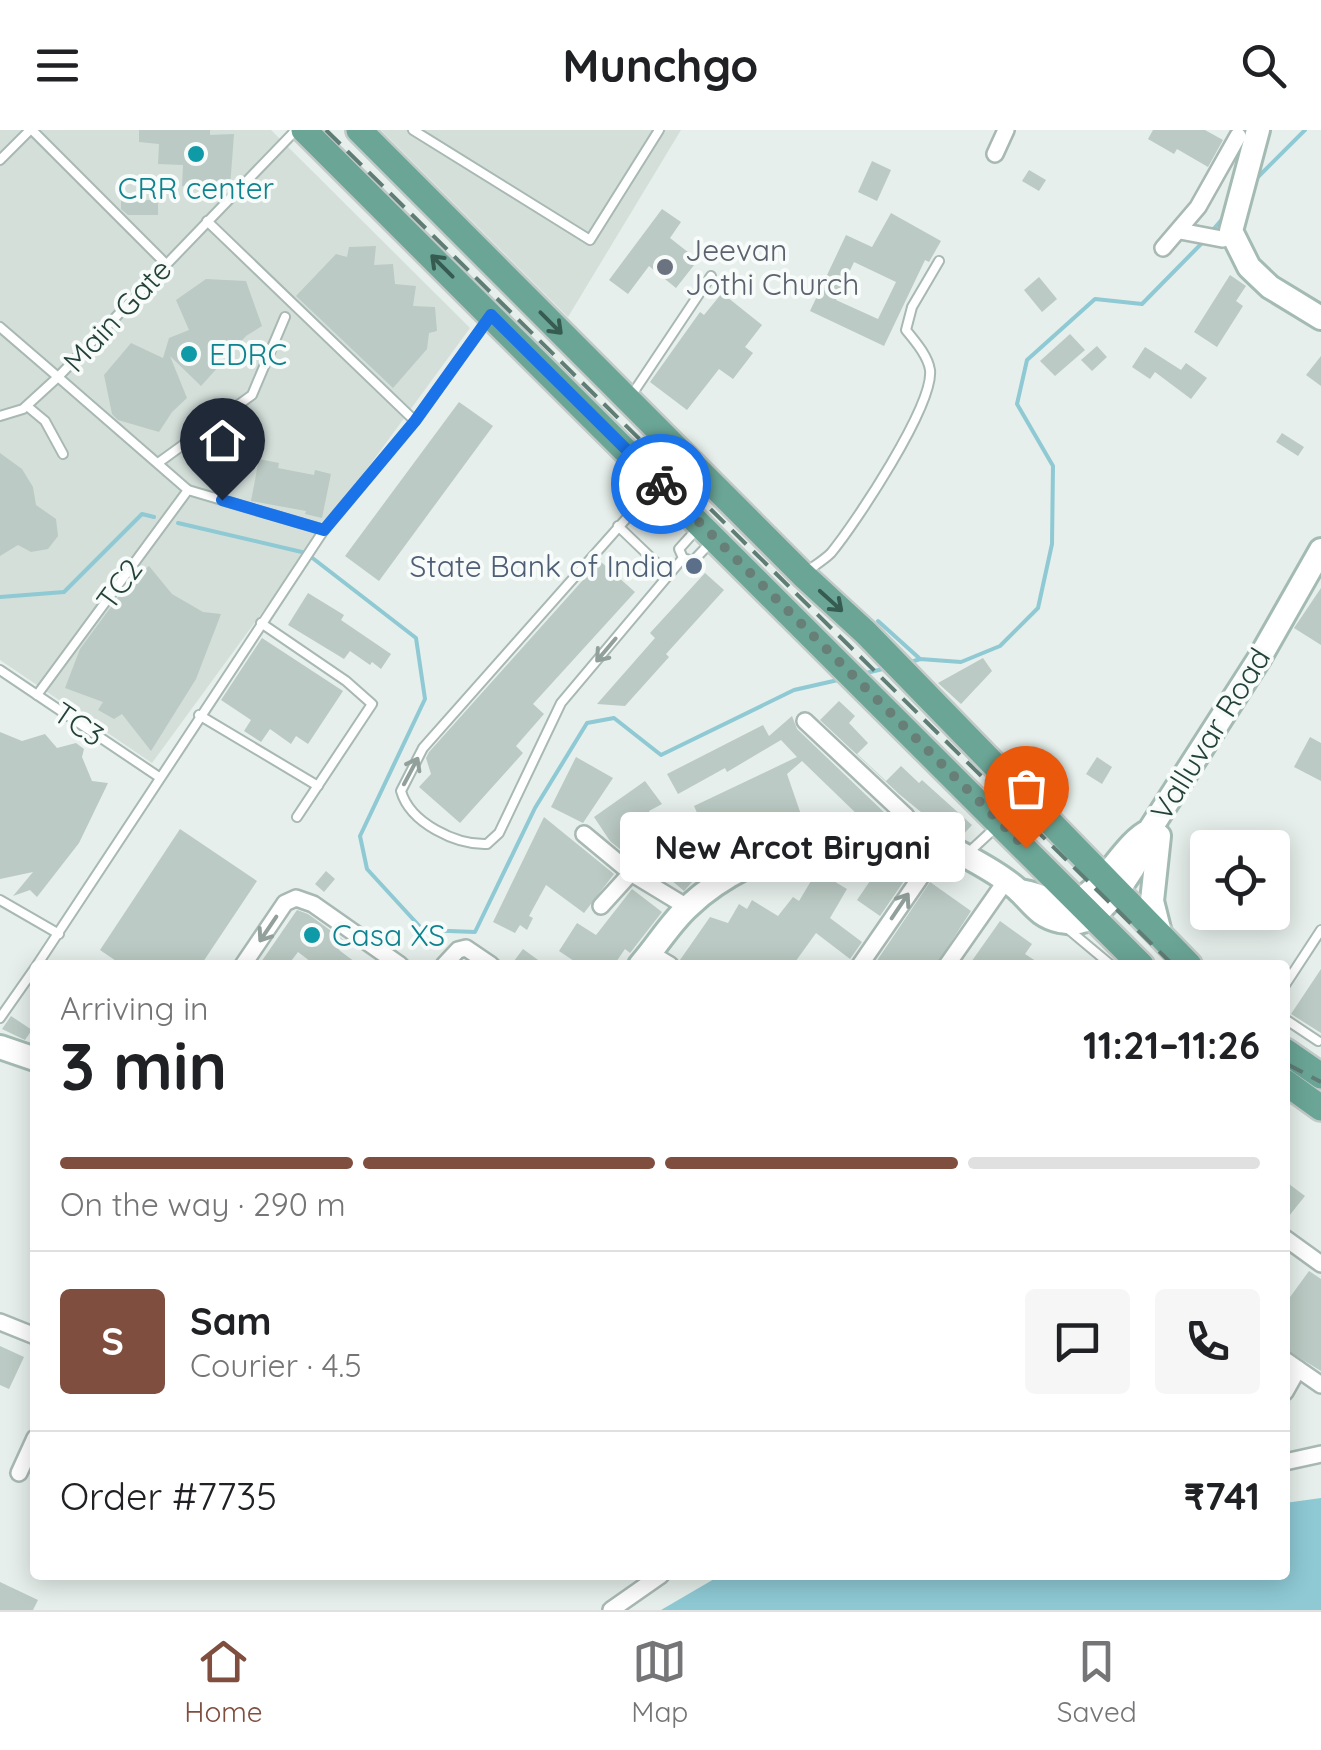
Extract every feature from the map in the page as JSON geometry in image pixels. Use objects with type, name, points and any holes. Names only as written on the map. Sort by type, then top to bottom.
[{"type":"main road","points":[[304,130],[1136,960]]},
{"type":"main road","points":[[358,130],[803,575],[866,633],[1184,960]]},
{"type":"main road","points":[[1244,135],[1229,236],[1259,277],[1321,318]]},
{"type":"main road","name":"Valluvar Road","points":[[1085,907],[1111,883],[1137,837],[1150,831],[1317,566]]},
{"type":"main road","points":[[1162,940],[1152,901],[1164,808]]},
{"type":"main road","points":[[655,960],[688,907],[725,877],[765,858],[812,843],[912,837],[965,856],[1012,886],[1028,904],[1058,920],[1076,923],[1085,907]]},
{"type":"main road","points":[[1012,886],[1085,907]]},
{"type":"main road","points":[[0,1047],[30,1058]]},
{"type":"main road","points":[[1307,1056],[1321,1108]]},
{"type":"street","points":[[994,154],[1006,130]]},
{"type":"street","points":[[1163,248],[1203,198],[1244,135]]},
{"type":"street","points":[[1180,230],[1229,236]]},
{"type":"street","points":[[805,722],[906,816],[912,837],[920,878],[863,960]]},
{"type":"street","points":[[601,906],[631,873],[690,824]]},
{"type":"street","points":[[584,834],[631,873],[688,907]]},
{"type":"street","points":[[951,960],[1012,886]]},
{"type":"street","points":[[247,960],[285,903],[296,898],[313,904],[393,960]]},
{"type":"street","points":[[449,960],[466,948],[484,960]]},
{"type":"street","points":[[1290,1242],[1321,1264]]},
{"type":"street","points":[[0,1322],[30,1334]]},
{"type":"street","points":[[1292,1365],[1321,1385]]},
{"type":"street","points":[[19,1472],[30,1449]]},
{"type":"street","points":[[1290,1461],[1321,1454]]},
{"type":"street","points":[[610,1610],[655,1580]]},
{"type":"lane","points":[[0,160],[31,130],[166,264]]},
{"type":"lane","name":"Main Gate","points":[[188,490],[58,377],[296,130]]},
{"type":"lane","points":[[413,130],[590,240],[659,130]]},
{"type":"lane","points":[[206,221],[415,421]]},
{"type":"lane","points":[[803,575],[829,555],[901,447],[922,406],[930,372],[919,346],[906,330],[912,307],[939,261]]},
{"type":"lane","points":[[629,400],[710,276]]},
{"type":"lane","points":[[40,960],[303,560],[415,421],[491,315]]},
{"type":"lane","points":[[158,464],[252,395],[285,317]]},
{"type":"lane","points":[[0,328],[58,377],[27,406],[0,416]]},
{"type":"lane","points":[[27,406],[46,421],[63,454]]},
{"type":"lane","points":[[659,482],[423,748],[401,791],[404,803],[415,815],[442,832],[474,844],[487,844],[498,833],[561,703],[682,558]]},
{"type":"lane","points":[[188,490],[324,530]]},
{"type":"lane","name":"TC2","points":[[37,695],[188,490]]},
{"type":"lane","points":[[618,526],[668,575]]},
{"type":"lane","points":[[708,531],[693,561],[682,558],[680,546],[708,531]]},
{"type":"lane","points":[[261,623],[346,681],[372,704],[297,817]]},
{"type":"lane","name":"TC3","points":[[0,670],[158,777]]},
{"type":"lane","points":[[199,716],[318,786]]},
{"type":"lane","points":[[965,856],[1001,823]]},
{"type":"lane","points":[[0,900],[59,934]]},
{"type":"lane","points":[[1058,920],[1105,960]]},
{"type":"lane","points":[[1290,977],[1321,930]]},
{"type":"lane","points":[[0,1018],[30,975]]},
{"type":"lane","points":[[1290,1027],[1307,1056]]},
{"type":"shaded area","points":[[0,130],[271,130],[470,328],[152,763],[0,660]]},
{"type":"shaded area","points":[[381,130],[681,130],[568,317]]},
{"type":"water","points":[[1321,1498],[1321,1610],[661,1610],[712,1580],[1290,1580],[1290,1502]]},
{"type":"building","name":"CRR center","points":[[139,130],[234,134],[230,187],[182,186],[183,165],[158,164],[159,144],[139,142]]},
{"type":"building","points":[[1153,130],[1205,130],[1223,140],[1208,167],[1177,149],[1174,154],[1148,139]]},
{"type":"building","points":[[872,161],[891,170],[877,201],[858,192]]},
{"type":"building","points":[[1029,170],[1046,180],[1039,191],[1022,181]]},
{"type":"building","points":[[121,200],[158,200],[158,215],[128,215],[121,209]]},
{"type":"building","points":[[662,209],[681,222],[670,238],[698,260],[676,288],[649,266],[628,294],[609,280]]},
{"type":"building","points":[[891,213],[941,241],[929,262],[925,260],[884,346],[810,311],[846,235],[872,247]],"holes":[[[854,262],[896,282],[878,319],[836,300]]]},
{"type":"building","points":[[376,246],[374,265],[393,264],[395,284],[416,286],[413,306],[435,307],[437,331],[429,333],[427,349],[393,388],[296,296],[336,254],[347,257],[349,247]]},
{"type":"building","points":[[1230,275],[1246,286],[1236,301],[1243,306],[1217,347],[1194,332]]},
{"type":"building","points":[[1039,277],[1057,299],[1042,312],[1024,290]]},
{"type":"building","name":"EDRC","points":[[206,279],[246,281],[262,326],[246,336],[201,386],[170,356],[187,398],[159,432],[118,420],[112,414],[104,375],[131,343],[163,358],[169,338],[189,330],[176,300]]},
{"type":"building","points":[[722,293],[762,325],[745,347],[753,353],[733,379],[719,369],[687,410],[650,382],[700,312],[704,315]]},
{"type":"building","points":[[1070,334],[1085,350],[1055,376],[1040,361]]},
{"type":"building","points":[[1097,346],[1107,357],[1092,371],[1081,360]]},
{"type":"building","points":[[1145,347],[1181,370],[1186,363],[1207,378],[1191,399],[1155,372],[1150,379],[1132,367]]},
{"type":"building","points":[[1321,356],[1321,386],[1306,375]]},
{"type":"building","points":[[459,402],[493,426],[379,581],[345,556]]},
{"type":"building","points":[[1282,433],[1304,447],[1298,456],[1276,442]]},
{"type":"building","points":[[0,453],[22,469],[33,487],[36,505],[56,519],[58,536],[48,549],[31,552],[18,545],[0,556]]},
{"type":"building","points":[[259,459],[279,463],[278,468],[331,474],[322,518],[305,514],[306,511],[251,501]]},
{"type":"building","points":[[600,561],[635,592],[533,704],[544,714],[516,746],[523,753],[460,823],[419,787],[431,774],[426,758],[429,752]]},
{"type":"building","points":[[149,566],[172,594],[203,612],[221,614],[196,679],[151,751],[122,714],[114,719],[98,710],[103,702],[65,688],[80,649],[127,585]]},
{"type":"building","points":[[705,573],[724,590],[666,654],[669,657],[625,706],[597,704],[655,638],[650,633]]},
{"type":"building","points":[[1321,588],[1321,645],[1294,628]]},
{"type":"building","points":[[308,593],[344,615],[341,620],[391,654],[381,669],[350,651],[344,659],[288,625]]},
{"type":"building","points":[[262,638],[343,691],[308,744],[296,736],[291,744],[270,729],[261,742],[244,731],[251,720],[221,700]]},
{"type":"building","points":[[983,658],[992,671],[961,704],[938,683]]},
{"type":"building","points":[[839,701],[855,716],[849,723],[868,743],[857,754],[886,781],[901,766],[919,783],[922,780],[972,825],[961,837],[929,825],[932,821],[899,794],[820,720]]},
{"type":"building","points":[[792,716],[797,729],[888,816],[884,820],[863,820],[802,761],[787,774],[806,829],[733,857],[717,817],[702,824],[694,806],[797,757],[781,740],[727,772],[725,768],[678,794],[667,774],[763,725],[769,736]]},
{"type":"building","points":[[0,732],[22,741],[45,734],[57,748],[76,743],[84,749],[82,757],[92,781],[108,783],[79,843],[37,897],[30,890],[13,896],[33,872],[0,879]]},
{"type":"building","points":[[1310,737],[1321,743],[1321,781],[1294,767]]},
{"type":"building","points":[[576,757],[613,778],[583,823],[551,807]]},
{"type":"building","points":[[1097,757],[1112,767],[1102,784],[1086,774]]},
{"type":"building","points":[[645,781],[662,804],[649,811],[659,831],[627,855],[610,841],[594,817]]},
{"type":"building","points":[[544,817],[614,874],[584,913],[546,885],[529,916],[533,918],[527,930],[520,925],[515,933],[493,922]]},
{"type":"building","points":[[180,829],[257,881],[204,960],[115,960],[100,950]]},
{"type":"building","points":[[690,842],[695,850],[702,845],[715,856],[684,891],[663,873]]},
{"type":"building","points":[[883,862],[906,878],[880,916],[857,900]]},
{"type":"building","points":[[326,871],[335,879],[324,892],[315,884]]},
{"type":"building","points":[[817,871],[847,889],[830,918],[862,942],[850,959],[816,933],[797,960],[680,960],[710,917],[728,923],[739,904],[747,909],[752,900],[778,916],[793,897],[799,901]]},
{"type":"building","points":[[930,882],[971,911],[939,960],[877,960]]},
{"type":"building","points":[[632,889],[662,912],[630,953],[625,949],[617,960],[572,960],[559,951],[577,923],[596,935]]},
{"type":"building","name":"Casa XS","points":[[297,910],[345,941],[339,950],[352,960],[308,960],[298,952],[292,960],[262,960]]},
{"type":"building","points":[[1000,921],[1032,944],[1025,954],[1034,960],[973,960]]},
{"type":"building","points":[[523,949],[538,960],[515,960]]},
{"type":"building","points":[[1321,969],[1321,1033],[1291,1014]]},
{"type":"building","points":[[11,1016],[30,1029],[30,1033],[25,1040],[2,1029]]},
{"type":"building","points":[[1290,1185],[1305,1196],[1290,1215]]},
{"type":"building","points":[[1309,1271],[1321,1279],[1321,1371],[1290,1352],[1290,1297]]},
{"type":"building","points":[[0,1346],[24,1357],[9,1389],[0,1385]]},
{"type":"building","points":[[0,1582],[38,1600],[33,1610],[0,1610]]},
{"type":"waterway","points":[[1256,179],[1305,130]]},
{"type":"waterway","points":[[1211,232],[1224,217]]},
{"type":"waterway","points":[[911,662],[961,662],[1000,646],[1038,608],[1052,544],[1053,466],[1017,404],[1027,360],[1095,299],[1142,304],[1205,240]]},
{"type":"waterway","points":[[0,597],[64,592],[142,514],[154,517]]},
{"type":"waterway","points":[[178,523],[306,553],[416,638],[425,699],[360,836],[367,869],[423,930],[475,932],[535,808],[587,723],[614,718],[661,755],[794,690],[838,680]]},
{"type":"waterway","points":[[878,621],[919,658]]},
{"type":"waterway","points":[[862,674],[887,668]]},
{"type":"railway","points":[[326,130],[1168,960]]},
{"type":"railway","points":[[1290,1066],[1321,1082]]},
{"type":"way so far","points":[[661,484],[1026,848]]},
{"type":"place","name":"CRR center","points":[[196,154]]},
{"type":"place","name":"Jeevan Jothi Church","points":[[665,267]]},
{"type":"place","name":"EDRC","points":[[189,354]]},
{"type":"place","name":"State Bank of India","points":[[694,566]]},
{"type":"place","name":"New Arcot Biryani","points":[[1026,848]]},
{"type":"place","name":"Casa XS","points":[[312,935]]},
{"type":"route","points":[[222,500],[324,530],[415,421],[491,315],[661,484]]}]
